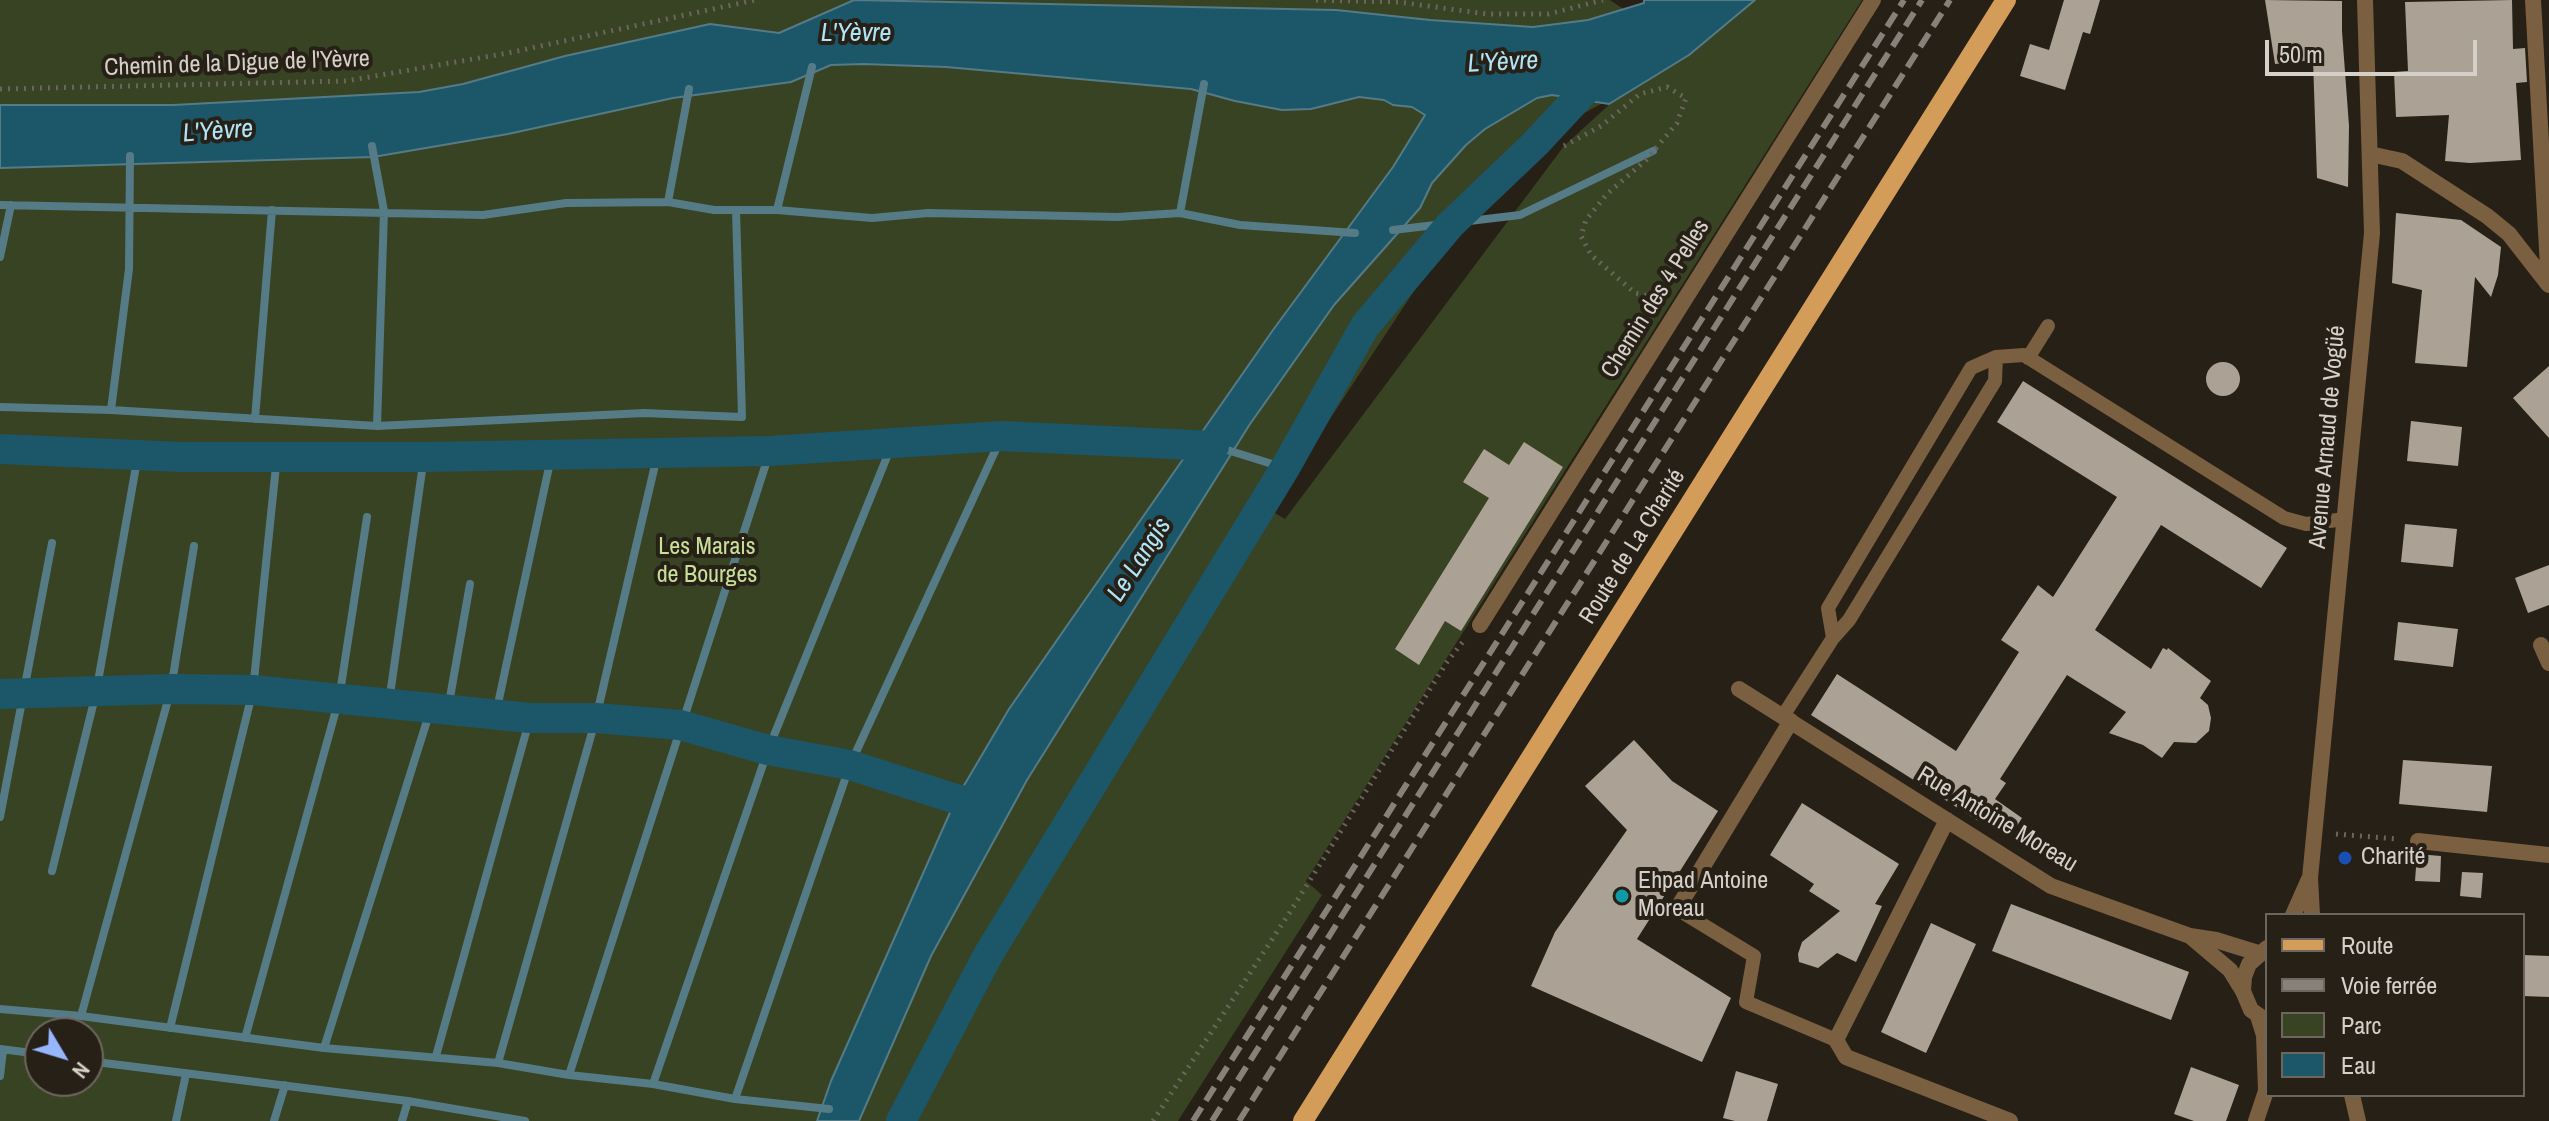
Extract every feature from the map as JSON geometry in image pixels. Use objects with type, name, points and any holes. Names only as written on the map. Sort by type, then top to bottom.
[{"type":"main road","name":"Route de La Charité","points":[[1303,1121],[2006,0]]},
{"type":"street","name":"Chemin des 4 Pelles","points":[[1480,625],[1873,0]]},
{"type":"street","name":"Avenue Arnaud de Vogüé","points":[[2312,913],[2310,878],[2372,233],[2365,0]]},
{"type":"street","points":[[2533,0],[2542,36],[2549,285]]},
{"type":"street","points":[[2370,154],[2402,161],[2487,216],[2509,234],[2549,285]]},
{"type":"street","points":[[2541,645],[2549,663]]},
{"type":"street","name":"Rue Antoine Moreau","points":[[1739,689],[2051,886],[2190,936],[2263,950]]},
{"type":"street","points":[[1677,909],[1787,718]]},
{"type":"street","points":[[1947,820],[1836,1040],[1846,1057],[2010,1121]]},
{"type":"street","points":[[2418,841],[2549,855]]},
{"type":"street","name":"Avenue Arnaud de Vogüé","points":[[2294,913],[2310,878]]},
{"type":"street","name":"Rue Antoine Moreau","points":[[2190,936],[2230,970],[2243,991]]},
{"type":"street","points":[[2263,950],[2249,964],[2243,991],[2246,1001],[2262,1019],[2265,1062]]},
{"type":"street","points":[[2256,1121],[2265,1092]]},
{"type":"street","points":[[2352,1097],[2358,1121]]},
{"type":"lane","points":[[2028,358],[2048,326]]},
{"type":"lane","points":[[1833,638],[1828,608],[1971,368],[1996,357],[2024,355],[2284,518],[2306,524],[2345,519]]},
{"type":"lane","points":[[1787,718],[1833,638],[1849,620],[1995,381],[1996,357]]},
{"type":"lane","points":[[1677,909],[1754,956],[1746,1002],[1836,1040]]},
{"type":"path","name":"Chemin de la Digue de l'Yèvre","points":[[0,89],[346,81],[508,53],[755,0]]},
{"type":"path","points":[[1316,0],[1398,2],[1487,14],[1549,14],[1603,0]]},
{"type":"path","points":[[1564,146],[1601,126],[1640,94],[1667,87],[1686,98],[1677,123],[1646,160],[1607,194],[1586,220],[1581,236],[1591,255],[1635,293],[1682,303]]},
{"type":"path","points":[[1153,1121],[1447,662],[1480,625]]},
{"type":"path","points":[[2314,833],[2418,841]]},
{"type":"green space","name":"Les Marais de Bourges","points":[[0,0],[1610,0],[1676,45],[1726,0],[1862,0],[1306,881],[1322,895],[1178,1121],[0,1121]],"holes":[[[1623,92],[1564,146],[1285,519],[1270,510],[1443,247],[1557,128]]]},
{"type":"water","points":[[854,0],[1336,10],[1533,27],[1588,20],[1644,3],[1644,0],[1755,0],[1689,55],[1609,104],[1552,95],[1537,98],[1485,129],[1432,183],[1420,208],[1334,305],[1250,424],[1027,780],[931,956],[859,1121],[817,1121],[831,1081],[956,799],[1009,709],[1273,330],[1393,167],[1425,115],[1412,107],[1359,97],[1311,109],[1282,110],[1191,89],[946,67],[831,65],[791,82],[673,98],[508,134],[373,157],[0,168],[0,105],[173,105],[419,92],[710,24],[779,33]]},
{"type":"building","points":[[2064,0],[2100,0],[2090,34],[2083,32],[2065,90],[2020,76],[2030,44],[2049,50]]},
{"type":"building","points":[[2265,0],[2342,1],[2349,126],[2348,187],[2317,178],[2313,60],[2275,64]]},
{"type":"building","points":[[2512,0],[2513,49],[2525,48],[2527,82],[2516,83],[2521,160],[2445,161],[2449,115],[2396,117],[2394,72],[2408,71],[2405,2]]},
{"type":"building","points":[[2396,213],[2461,220],[2501,247],[2498,275],[2491,297],[2475,277],[2467,367],[2415,363],[2422,290],[2392,283]]},
{"type":"building","points":[[2223,362],[2235,367],[2240,379],[2235,391],[2223,396],[2211,391],[2206,379],[2211,367]]},
{"type":"building","points":[[2549,366],[2549,438],[2513,398]]},
{"type":"building","points":[[2023,381],[2287,548],[2261,588],[2161,525],[2095,630],[2151,669],[2163,648],[2168,648],[2211,681],[2200,698],[2208,705],[2211,718],[2209,731],[2196,743],[2174,742],[2162,758],[2143,745],[2109,733],[2126,712],[2067,675],[2000,779],[2006,783],[1995,799],[2022,818],[2011,835],[1983,817],[1980,822],[1811,715],[1837,674],[1956,751],[2019,652],[2001,640],[2038,585],[2053,597],[2117,497],[1997,422]]},
{"type":"building","points":[[2411,421],[2462,427],[2458,466],[2407,461]]},
{"type":"building","points":[[1524,442],[1563,467],[1461,631],[1445,621],[1419,665],[1395,649],[1489,498],[1463,482],[1484,449],[1509,465]]},
{"type":"building","points":[[2405,524],[2457,529],[2453,567],[2401,562]]},
{"type":"building","points":[[2549,565],[2549,605],[2528,613],[2515,578]]},
{"type":"building","points":[[2398,622],[2458,629],[2453,667],[2394,660]]},
{"type":"building","name":"Ehpad Antoine Moreau","points":[[1634,740],[1672,781],[1718,811],[1637,939],[1731,998],[1702,1062],[1531,986],[1555,932],[1627,830],[1585,786]]},
{"type":"building","points":[[2403,760],[2492,766],[2487,812],[2399,804]]},
{"type":"building","points":[[1802,803],[1899,864],[1875,904],[1882,906],[1856,962],[1837,953],[1818,968],[1799,962],[1802,942],[1840,911],[1809,891],[1814,884],[1770,855]]},
{"type":"building","points":[[2417,854],[2441,856],[2440,882],[2415,881]]},
{"type":"building","points":[[2462,872],[2483,873],[2481,898],[2460,896]]},
{"type":"building","points":[[2011,904],[2189,972],[2171,1020],[1992,951]]},
{"type":"building","points":[[1931,923],[1976,944],[1926,1053],[1881,1032]]},
{"type":"building","points":[[2525,955],[2549,956],[2549,997],[2525,996]]},
{"type":"building","points":[[2191,1067],[2239,1085],[2226,1121],[2194,1121],[2174,1114]]},
{"type":"building","points":[[1736,1071],[1778,1084],[1767,1121],[1723,1118]]},
{"type":"waterway","points":[[777,210],[812,67]]},
{"type":"waterway","points":[[901,1121],[988,955],[1285,468],[1365,326],[1450,225],[1535,144],[1603,71]]},
{"type":"waterway","points":[[1180,213],[1204,84]]},
{"type":"waterway","points":[[668,202],[689,89]]},
{"type":"waterway","points":[[372,146],[384,211],[377,426]]},
{"type":"waterway","points":[[1393,230],[1520,215],[1653,151]]},
{"type":"waterway","points":[[111,410],[129,269],[130,156]]},
{"type":"waterway","points":[[0,205],[483,215],[566,203],[668,202],[714,210],[777,210],[872,218],[928,213],[1117,217],[1180,213],[1240,225],[1355,233]]},
{"type":"waterway","points":[[0,257],[11,205]]},
{"type":"waterway","points":[[255,419],[272,210]]},
{"type":"waterway","points":[[0,407],[111,410],[377,426],[644,413],[742,417],[736,210]]},
{"type":"waterway","points":[[735,1099],[850,765],[1002,436]]},
{"type":"waterway","points":[[0,449],[182,457],[424,457],[770,451],[1002,436],[1214,446]]},
{"type":"waterway","points":[[653,1084],[768,750],[893,442]]},
{"type":"waterway","points":[[1224,449],[1285,468]]},
{"type":"waterway","points":[[569,1075],[770,451]]},
{"type":"waterway","points":[[498,1063],[596,718],[658,452]]},
{"type":"waterway","points":[[496,713],[552,453]]},
{"type":"waterway","points":[[52,871],[96,693],[138,455]]},
{"type":"waterway","points":[[170,1028],[253,690],[277,456]]},
{"type":"waterway","points":[[389,702],[424,457]]},
{"type":"waterway","points":[[245,1038],[339,699],[367,517]]},
{"type":"waterway","points":[[0,817],[52,543]]},
{"type":"waterway","points":[[81,1016],[171,689],[194,546]]},
{"type":"waterway","points":[[448,709],[470,584]]},
{"type":"waterway","points":[[0,694],[253,690],[530,718],[596,718],[680,725],[768,750],[850,765],[981,804]]},
{"type":"waterway","points":[[324,1048],[431,708]]},
{"type":"waterway","points":[[436,1056],[530,718]]},
{"type":"waterway","points":[[0,1009],[81,1016],[324,1048],[498,1063],[653,1084],[735,1099],[829,1109]]},
{"type":"waterway","points":[[0,1049],[24,1052]]},
{"type":"waterway","points":[[0,1076],[3,1050]]},
{"type":"waterway","points":[[104,1063],[408,1101],[525,1121]]},
{"type":"waterway","points":[[176,1121],[186,1074]]},
{"type":"waterway","points":[[274,1121],[285,1085]]},
{"type":"waterway","points":[[402,1121],[408,1101]]},
{"type":"railway","points":[[1193,1121],[1904,0]]},
{"type":"railway","points":[[1212,1121],[1922,0]]},
{"type":"railway","points":[[1239,1121],[1950,0]]},
{"type":"place","name":"Charité","points":[[2345,858]]},
{"type":"place","name":"Ehpad Antoine Moreau","points":[[1622,896]]},
{"type":"water label","name":"L'Yèvre","points":[[856,34]]},
{"type":"water label","name":"L'Yèvre","points":[[1503,63]]},
{"type":"water label","name":"L'Yèvre","points":[[218,132]]},
{"type":"water label","name":"Le Langis","points":[[1140,560]]}]
